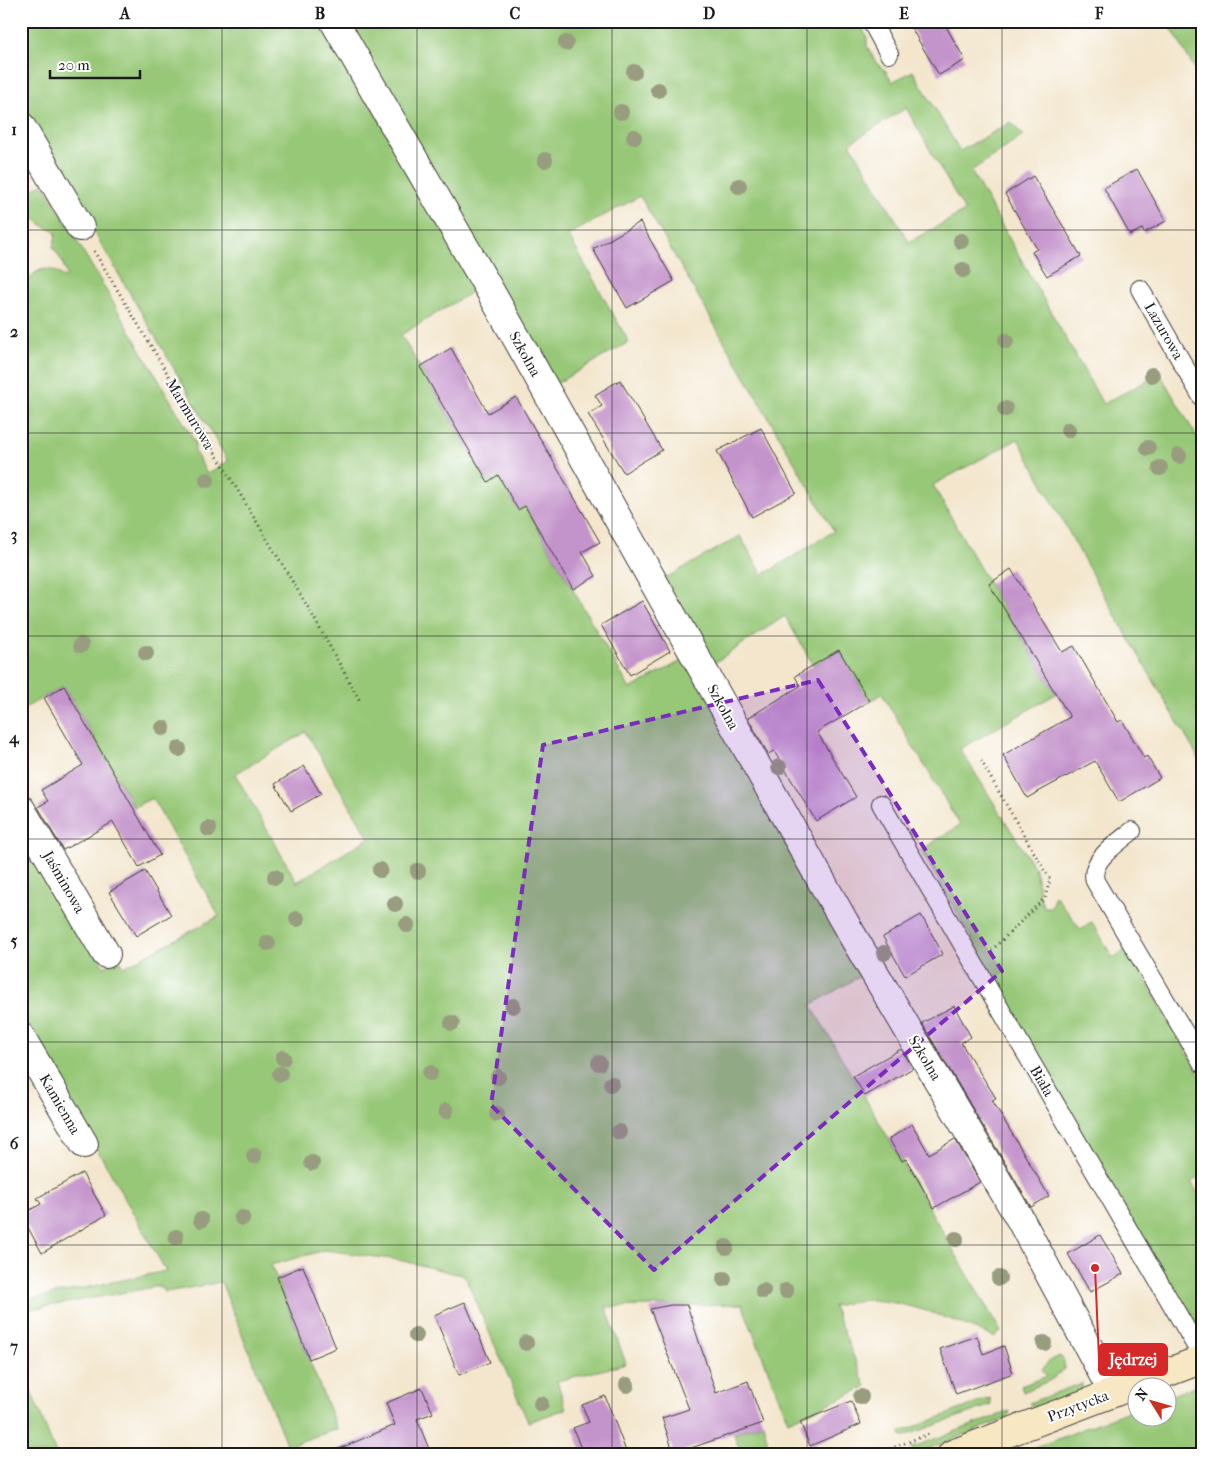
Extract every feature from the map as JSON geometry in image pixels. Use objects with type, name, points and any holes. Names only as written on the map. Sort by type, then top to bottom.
[{"type":"main road","name":"Przytycka","points":[[952,1454],[1203,1359]]},
{"type":"street","name":"Szkolna","points":[[334,21],[488,289],[845,923],[1020,1219],[1113,1393]]},
{"type":"street","points":[[21,126],[80,227]]},
{"type":"street","name":"Jaśminowa","points":[[21,809],[106,954]]},
{"type":"street","name":"Kamienna","points":[[21,1037],[84,1144]]},
{"type":"lane","points":[[871,21],[889,54]]},
{"type":"lane","name":"Lazurowa","points":[[1140,289],[1203,399]]},
{"type":"lane","name":"Biała","points":[[881,804],[1203,1359]]},
{"type":"lane","points":[[1132,831],[1096,864],[1095,881],[1203,1064]]},
{"type":"path","name":"Marmurowa","points":[[80,227],[309,610],[360,700]]},
{"type":"path","points":[[975,966],[1045,898],[1050,880],[981,761]]},
{"type":"highlighted area","points":[[818,680],[1002,971],[654,1270],[491,1105],[543,745]]},
{"type":"green space","points":[[21,21],[322,21],[478,288],[401,335],[487,481],[498,475],[518,510],[525,506],[630,689],[685,659],[867,972],[811,1005],[1001,1332],[994,1337],[919,1309],[888,1302],[867,1300],[833,1306],[866,1387],[788,1421],[742,1304],[606,1307],[626,1364],[557,1381],[566,1409],[528,1422],[465,1276],[399,1260],[325,1250],[271,1265],[337,1429],[287,1446],[221,1282],[164,1292],[160,1286],[21,1311],[21,1301],[166,1271],[21,1015],[21,826],[104,967],[119,959],[124,967],[219,916],[152,798],[134,807],[64,686],[21,710],[21,293],[33,274],[39,271],[51,270],[64,278],[67,276],[62,261],[53,247],[56,236],[55,231],[43,226],[35,219],[29,198],[33,190],[43,183],[195,442],[195,452],[207,474],[228,461],[21,107]],"holes":[[[306,732],[369,838],[297,882],[235,774]]]},
{"type":"green space","points":[[345,21],[858,21],[867,37],[867,46],[877,64],[886,71],[892,82],[913,71],[960,151],[1011,122],[1023,136],[971,171],[1103,404],[1160,374],[1203,447],[1203,766],[1099,587],[1018,439],[933,485],[989,584],[1056,694],[960,749],[1034,867],[1044,907],[1051,907],[1055,895],[1081,930],[1092,922],[1113,958],[1127,948],[1203,1080],[1203,1175],[1191,1182],[1203,1201],[1203,1323],[1193,1327],[921,850],[960,825],[882,694],[869,701],[839,650],[813,665],[785,616],[711,665],[662,580],[740,536],[763,575],[834,531],[640,196],[568,235],[629,342],[552,386]],"holes":[[[906,108],[965,211],[909,242],[850,143]]]},
{"type":"green space","points":[[1167,21],[1203,21],[1203,83]]},
{"type":"green space","points":[[1060,1356],[1064,1361],[1064,1369],[1051,1380],[1023,1392],[1021,1386],[1047,1376],[1042,1370],[1049,1361]]},
{"type":"green space","points":[[21,1366],[56,1454],[21,1454]]},
{"type":"green space","points":[[1082,1383],[1082,1390],[1035,1408],[1029,1403]]},
{"type":"green space","points":[[1203,1383],[1203,1454],[1020,1454],[1126,1412],[1126,1428],[1176,1428],[1176,1394]]},
{"type":"green space","points":[[990,1398],[991,1405],[902,1437],[901,1432]]},
{"type":"green space","points":[[1010,1411],[1008,1418],[917,1453],[911,1448]]},
{"type":"green space","points":[[763,1423],[767,1440],[766,1447],[761,1454],[748,1454],[737,1444],[734,1434]]},
{"type":"building","points":[[907,21],[943,21],[965,60],[939,75]]},
{"type":"building","points":[[1137,169],[1166,221],[1144,233],[1142,229],[1130,235],[1104,188]]},
{"type":"building","points":[[1033,176],[1081,256],[1047,276],[1032,252],[1037,249],[1005,194]]},
{"type":"building","points":[[640,222],[674,281],[627,308],[593,249]]},
{"type":"building","points":[[451,348],[488,413],[516,397],[600,542],[582,552],[596,576],[573,589],[525,506],[518,510],[498,475],[488,482],[420,367]]},
{"type":"building","points":[[620,380],[662,450],[624,473],[588,414],[602,406],[595,395]]},
{"type":"building","points":[[761,428],[796,493],[752,517],[717,451]]},
{"type":"building","points":[[1011,569],[1062,652],[1074,646],[1118,722],[1122,720],[1144,758],[1147,756],[1160,778],[1119,802],[1095,761],[1027,798],[1003,755],[1070,717],[989,584]]},
{"type":"building","points":[[642,601],[670,651],[630,675],[601,625]]},
{"type":"building","points":[[839,650],[869,701],[817,732],[856,797],[816,821],[774,751],[768,754],[748,718],[800,686],[795,676]]},
{"type":"building","points":[[64,686],[160,855],[139,867],[113,822],[63,850],[38,807],[48,801],[41,790],[83,765],[44,698]]},
{"type":"building","points":[[304,766],[321,794],[291,811],[275,784]]},
{"type":"building","points":[[145,871],[171,915],[136,936],[109,892]]},
{"type":"building","points":[[921,915],[943,954],[905,976],[883,937]]},
{"type":"building","points":[[954,1006],[971,1037],[961,1043],[996,1098],[992,1100],[1049,1196],[1031,1207],[922,1023]]},
{"type":"building","points":[[901,1049],[913,1068],[865,1096],[853,1076]]},
{"type":"building","points":[[912,1124],[929,1154],[955,1139],[980,1182],[934,1208],[906,1159],[902,1161],[889,1139]]},
{"type":"building","points":[[82,1173],[106,1215],[42,1253],[21,1215],[41,1204],[37,1198]]},
{"type":"building","points":[[1100,1235],[1123,1274],[1090,1292],[1068,1254]]},
{"type":"building","points":[[303,1266],[336,1348],[309,1359],[277,1277]]},
{"type":"building","points":[[465,1302],[490,1362],[459,1375],[434,1315]]},
{"type":"building","points":[[671,1305],[687,1305],[716,1393],[748,1381],[763,1423],[674,1454],[662,1418],[689,1409],[650,1309]]},
{"type":"building","points":[[977,1336],[983,1354],[1004,1346],[1013,1373],[956,1394],[940,1349]]},
{"type":"building","points":[[422,1388],[433,1413],[417,1419],[431,1454],[327,1454],[395,1425],[386,1403]]},
{"type":"building","points":[[605,1396],[627,1454],[583,1454],[573,1428],[589,1422],[582,1405]]},
{"type":"building","points":[[851,1401],[861,1424],[810,1446],[800,1422]]},
{"type":"place","name":"Jędrzej","points":[[1095,1268]]}]
